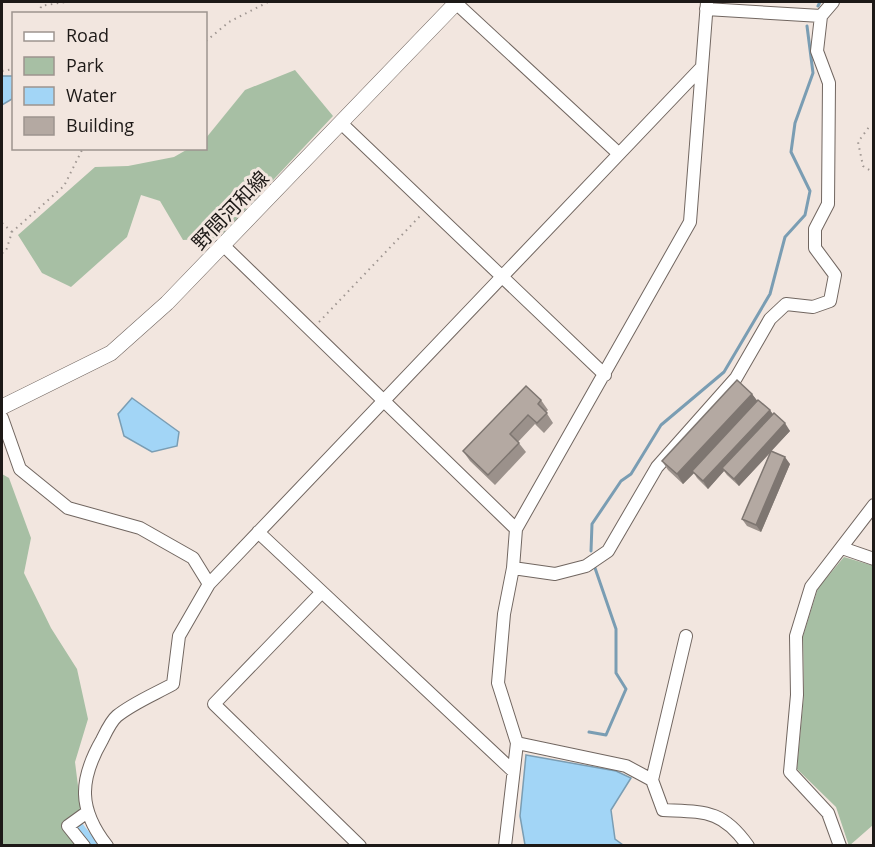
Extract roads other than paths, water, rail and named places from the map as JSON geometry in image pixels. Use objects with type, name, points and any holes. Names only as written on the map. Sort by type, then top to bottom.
[{"type":"main road","name":"野間河和線","points":[[2,406],[111,353],[167,303],[224,246],[457,2]]},
{"type":"street","points":[[457,2],[618,153]]},
{"type":"street","points":[[513,568],[555,574],[586,566],[608,550],[657,467],[736,378],[770,319],[786,304],[813,307],[830,301],[835,275],[815,248],[815,229],[828,204],[829,83],[816,51],[821,16],[833,2]]},
{"type":"street","points":[[505,846],[517,743],[498,683],[504,614],[513,568],[516,530],[690,222],[706,3],[821,16]]},
{"type":"street","points":[[107,846],[92,826],[86,813],[86,780],[95,752],[115,717],[173,684],[179,636],[209,584],[701,68]]},
{"type":"street","points":[[341,123],[500,278],[604,375]]},
{"type":"street","points":[[224,246],[516,530]]},
{"type":"street","points":[[2,418],[20,469],[68,508],[140,528],[193,558],[209,584]]},
{"type":"street","points":[[840,846],[828,813],[790,772],[797,695],[796,636],[812,587],[873,505]]},
{"type":"street","points":[[258,532],[513,771]]},
{"type":"street","points":[[842,548],[873,559]]},
{"type":"street","points":[[321,593],[214,704],[360,846]]},
{"type":"street","points":[[686,636],[652,780],[663,810],[710,812],[738,831],[748,846]]},
{"type":"street","points":[[517,743],[626,765],[652,780]]},
{"type":"street","points":[[84,846],[68,826],[86,813]]},
{"type":"water","points":[[2,76],[12,76],[12,99],[2,105]]},
{"type":"water","points":[[132,398],[179,432],[177,446],[152,452],[124,436],[118,414]]},
{"type":"water","points":[[526,755],[616,771],[631,778],[611,810],[615,839],[623,845],[525,845],[520,816]]},
{"type":"waterway","points":[[818,6],[820,2]]},
{"type":"waterway","points":[[591,551],[592,524],[621,481],[631,474],[661,425],[724,372],[770,294],[785,237],[805,215],[810,191],[791,152],[795,123],[813,73],[807,26]]},
{"type":"waterway","points":[[589,732],[606,735],[626,689],[616,673],[616,629],[595,568]]},
{"type":"waterway","points":[[78,826],[94,846]]}]
